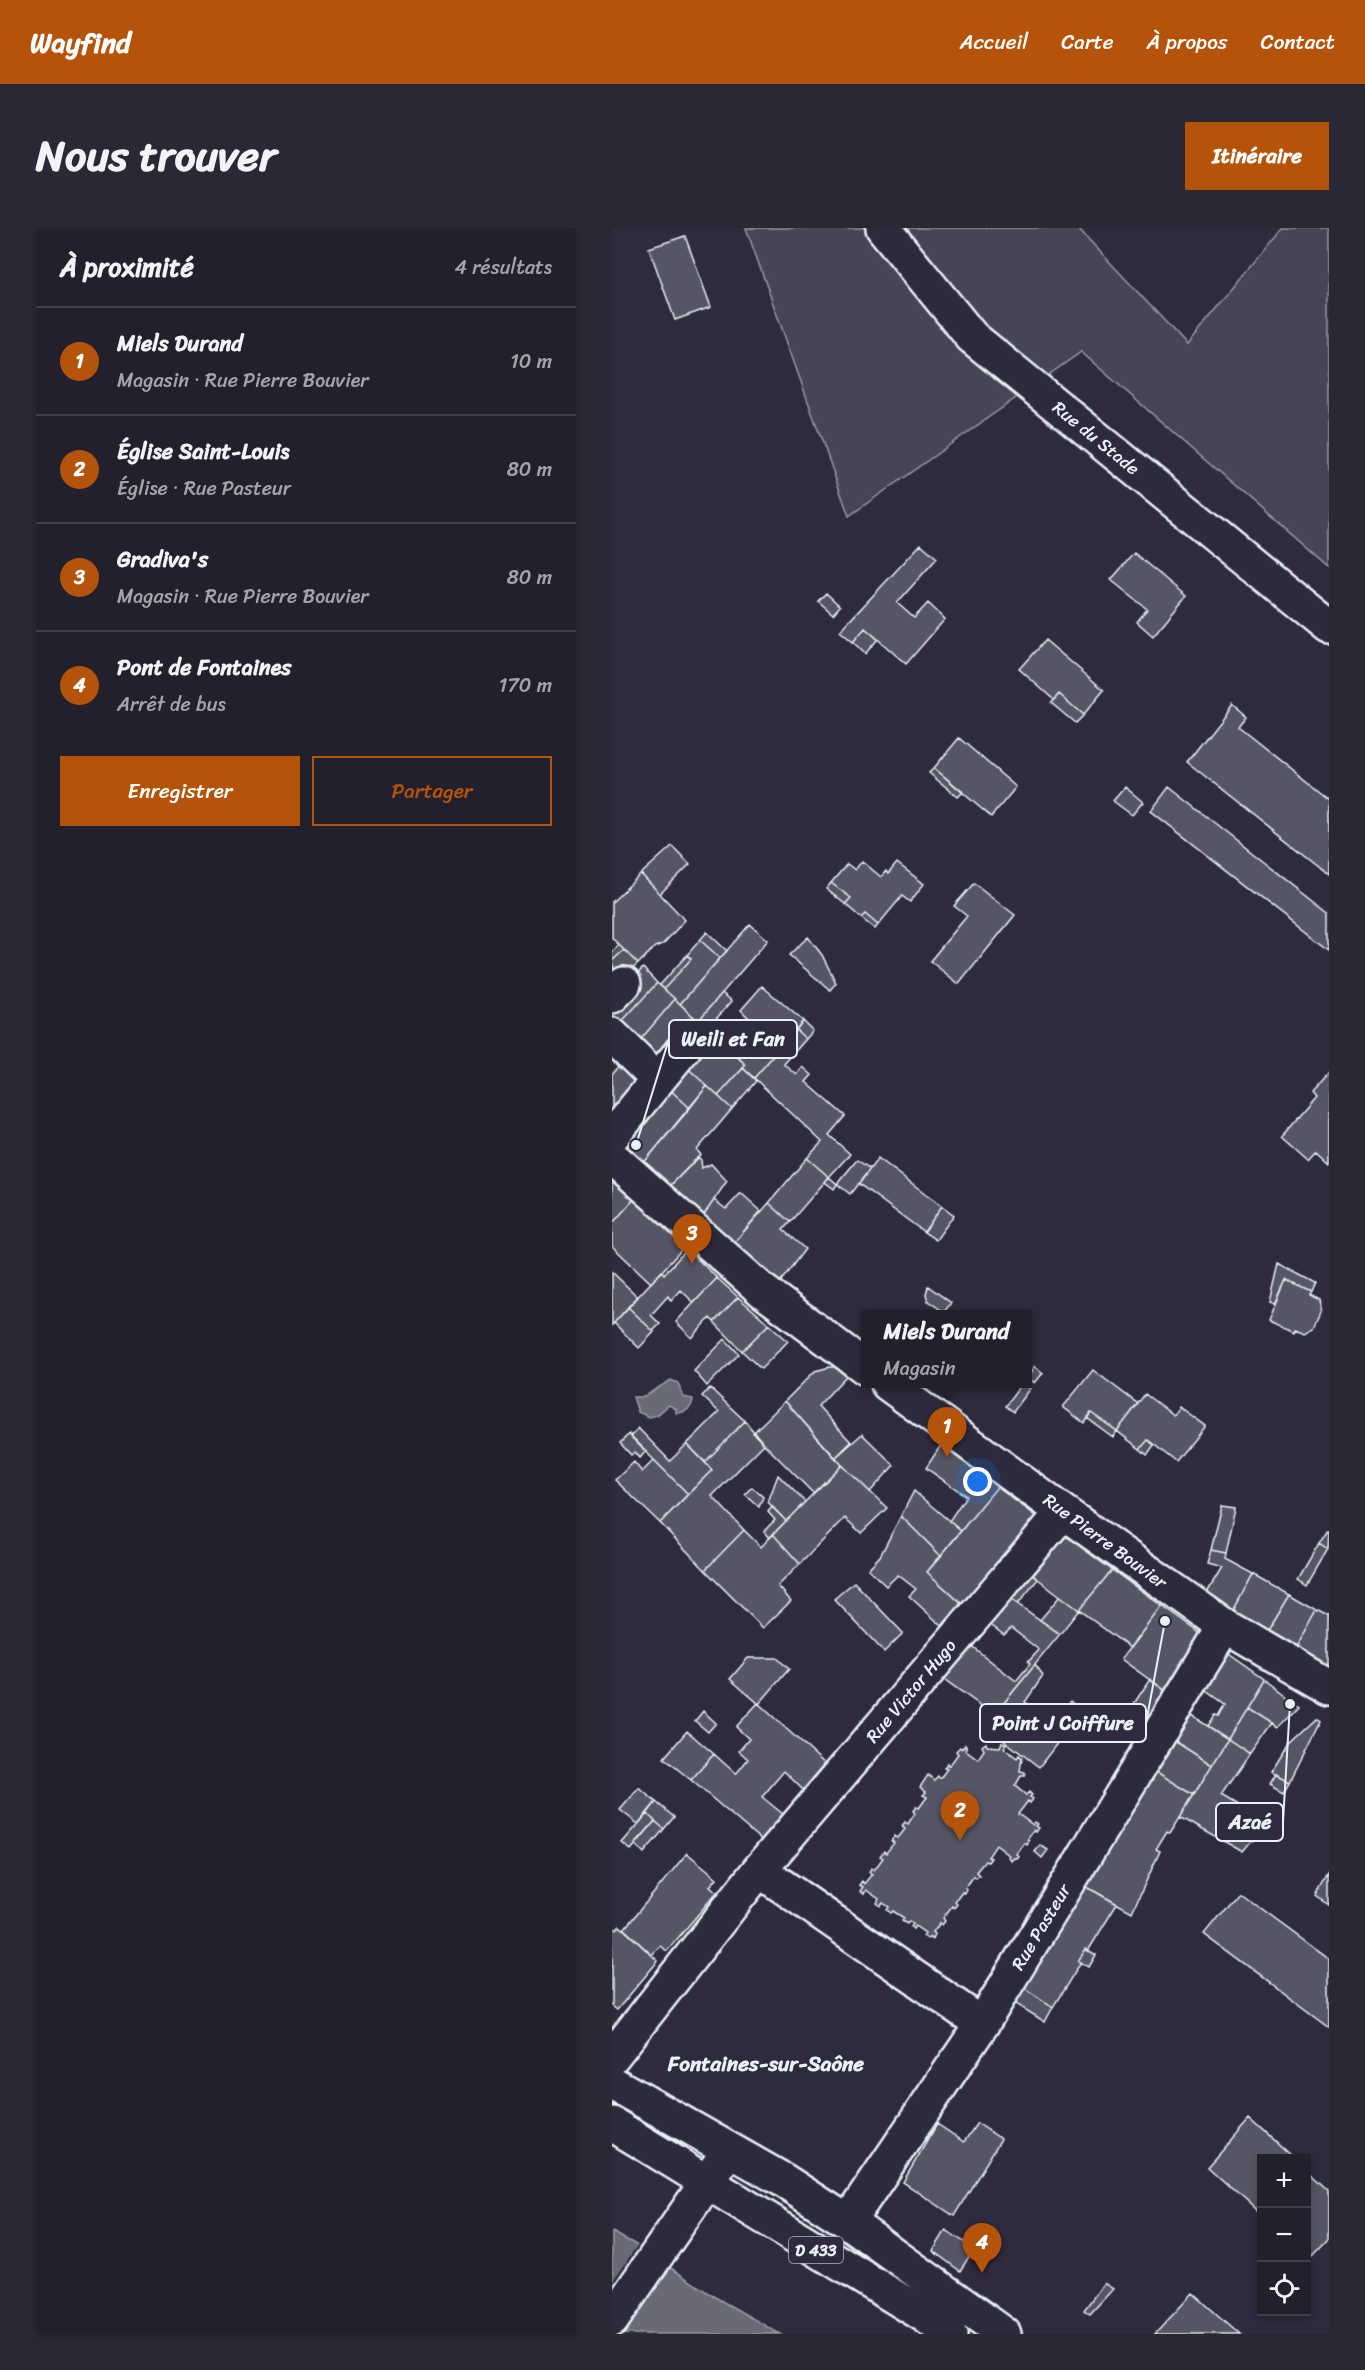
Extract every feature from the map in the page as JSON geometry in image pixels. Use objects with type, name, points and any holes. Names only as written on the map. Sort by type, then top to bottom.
[{"type":"street","name":"Rue du Stade","points":[[883,228],[972,337],[1329,627]]},
{"type":"street","points":[[612,1035],[658,1080]]},
{"type":"street","points":[[612,1136],[694,1036]]},
{"type":"street","points":[[612,1158],[764,1291],[861,1364]]},
{"type":"street","name":"Rue Pierre Bouvier","points":[[895,1388],[1063,1512],[1225,1626],[1329,1687]]},
{"type":"street","name":"Rue Victor Hugo","points":[[612,2057],[759,1870],[1063,1512]]},
{"type":"street","name":"Rue Pasteur","points":[[848,2222],[982,2024],[1225,1626]]},
{"type":"street","points":[[759,1870],[982,2024]]},
{"type":"street","points":[[612,2084],[783,2180],[848,2222],[1004,2334]]},
{"type":"street","name":"D 433","points":[[612,2124],[924,2315],[950,2334]]},
{"type":"street","points":[[612,2320],[728,2151]]},
{"type":"shaded area","points":[[746,228],[1078,228],[1187,345],[1283,228],[1329,228],[1329,568],[1081,352],[849,516]]},
{"type":"water","points":[[671,1380],[678,1383],[683,1397],[693,1399],[688,1410],[676,1413],[676,1409],[669,1405],[657,1415],[649,1417],[638,1412],[633,1397],[643,1397]]},
{"type":"water","points":[[612,2232],[638,2246],[713,2296],[780,2334],[612,2334]]},
{"type":"pier","points":[[639,2243],[673,2265],[625,2334],[612,2334],[612,2282]]},
{"type":"building","points":[[685,236],[711,307],[675,320],[649,248]]},
{"type":"building","points":[[921,544],[937,558],[897,603],[914,618],[928,603],[945,619],[906,664],[865,628],[853,642],[840,631]]},
{"type":"building","points":[[1134,553],[1186,596],[1153,636],[1137,622],[1147,609],[1111,580]]},
{"type":"building","points":[[826,593],[840,606],[833,614],[818,601]]},
{"type":"building","points":[[865,628],[878,639],[865,654],[853,642]]},
{"type":"building","points":[[1045,640],[1104,690],[1083,715],[1059,694],[1054,700],[1019,669]]},
{"type":"building","points":[[1059,694],[1083,715],[1075,723],[1051,703]]},
{"type":"building","points":[[1232,705],[1246,717],[1238,727],[1329,799],[1329,874],[1187,762]]},
{"type":"building","points":[[959,738],[1016,787],[991,817],[934,768]]},
{"type":"building","points":[[934,768],[963,792],[958,797],[929,773]]},
{"type":"building","points":[[1125,787],[1143,802],[1132,815],[1113,801]]},
{"type":"building","points":[[1169,787],[1329,913],[1329,950],[1151,811]]},
{"type":"building","points":[[672,846],[690,864],[660,894],[641,874]]},
{"type":"building","points":[[862,861],[881,877],[886,871],[888,874],[897,863],[924,884],[910,902],[902,896],[878,925],[865,914],[861,918],[845,904],[851,898],[831,883],[847,864],[855,870]]},
{"type":"building","points":[[641,874],[685,920],[663,944],[655,947],[638,964],[612,938],[612,902]]},
{"type":"building","points":[[831,883],[851,898],[845,904],[826,889]]},
{"type":"building","points":[[974,883],[1015,915],[959,984],[930,961],[967,916],[954,906]]},
{"type":"building","points":[[865,914],[878,925],[875,929],[861,918]]},
{"type":"building","points":[[750,924],[768,940],[698,1021],[680,1004]]},
{"type":"building","points":[[707,932],[727,951],[720,958],[700,940]]},
{"type":"building","points":[[808,937],[822,955],[836,983],[830,990],[789,955]]},
{"type":"building","points":[[700,940],[720,958],[680,1004],[664,989],[691,959],[687,955]]},
{"type":"building","points":[[619,945],[624,950],[612,961],[612,952]]},
{"type":"building","points":[[624,950],[638,964],[623,977],[612,973],[614,969],[612,961]]},
{"type":"building","points":[[687,955],[691,959],[664,989],[660,985]]},
{"type":"building","points":[[643,968],[657,983],[616,1028],[612,1025],[612,1001]]},
{"type":"building","points":[[657,983],[675,999],[635,1046],[616,1028]]},
{"type":"building","points":[[762,986],[803,1021],[779,1049],[741,1010]]},
{"type":"building","points":[[722,993],[732,1001],[707,1029],[698,1021]]},
{"type":"building","points":[[675,999],[695,1018],[655,1066],[635,1046]]},
{"type":"building","points":[[748,1017],[760,1029],[752,1036],[751,1041],[738,1028]]},
{"type":"building","points":[[803,1021],[813,1031],[806,1039],[796,1030]]},
{"type":"building","points":[[707,1029],[746,1065],[718,1096],[680,1061]]},
{"type":"building","points":[[760,1029],[779,1049],[774,1055],[752,1036]]},
{"type":"building","points":[[796,1030],[806,1039],[784,1064],[797,1075],[803,1067],[812,1075],[806,1082],[845,1116],[829,1135],[850,1154],[829,1177],[807,1158],[822,1142],[754,1078]]},
{"type":"building","points":[[753,1038],[774,1055],[754,1078],[743,1068],[746,1065],[737,1056]]},
{"type":"building","points":[[623,1060],[644,1080],[612,1120],[612,1074]]},
{"type":"building","points":[[680,1061],[707,1086],[690,1108],[666,1086]]},
{"type":"building","points":[[743,1068],[756,1081],[732,1109],[718,1096]]},
{"type":"building","points":[[1329,1072],[1329,1162],[1316,1150],[1308,1159],[1282,1136],[1314,1098],[1310,1093]]},
{"type":"building","points":[[666,1086],[690,1108],[642,1165],[622,1145]]},
{"type":"building","points":[[707,1086],[732,1109],[697,1150],[701,1155],[667,1189],[642,1165]]},
{"type":"building","points":[[698,1157],[702,1168],[711,1164],[727,1181],[701,1219],[667,1189]]},
{"type":"building","points":[[807,1158],[829,1177],[790,1222],[769,1203]]},
{"type":"building","points":[[878,1158],[942,1206],[924,1232],[859,1184]]},
{"type":"building","points":[[857,1160],[870,1169],[850,1194],[837,1184]]},
{"type":"building","points":[[612,1177],[634,1199],[612,1224]]},
{"type":"building","points":[[829,1177],[837,1184],[834,1189],[825,1182]]},
{"type":"building","points":[[741,1193],[761,1211],[732,1245],[701,1219],[714,1200],[726,1209]]},
{"type":"building","points":[[634,1199],[684,1247],[651,1283],[612,1246],[612,1224]]},
{"type":"building","points":[[769,1203],[790,1222],[783,1230],[805,1249],[778,1285],[732,1245]]},
{"type":"building","points":[[942,1206],[954,1215],[936,1240],[924,1232]]},
{"type":"building","points":[[687,1249],[717,1278],[694,1303],[681,1290],[671,1301],[668,1296],[651,1315],[660,1324],[653,1331],[628,1307],[662,1271],[664,1274]]},
{"type":"building","points":[[1279,1264],[1315,1283],[1311,1292],[1286,1280],[1275,1304],[1270,1302]]},
{"type":"building","points":[[612,1272],[638,1297],[612,1325]]},
{"type":"building","points":[[717,1278],[738,1297],[714,1322],[710,1318],[692,1338],[676,1322]]},
{"type":"building","points":[[1286,1280],[1311,1292],[1309,1295],[1319,1300],[1321,1311],[1314,1327],[1305,1332],[1295,1328],[1294,1331],[1269,1320]]},
{"type":"building","points":[[928,1286],[951,1303],[946,1310],[941,1310],[928,1301],[926,1294]]},
{"type":"building","points":[[738,1297],[769,1324],[742,1351],[714,1322]]},
{"type":"building","points":[[628,1307],[654,1332],[639,1348],[614,1323]]},
{"type":"building","points":[[769,1324],[788,1341],[761,1369],[742,1351]]},
{"type":"building","points":[[725,1339],[739,1354],[707,1386],[694,1371]]},
{"type":"building","points":[[1035,1366],[1043,1373],[1035,1383],[1032,1381],[1032,1371]]},
{"type":"building","points":[[835,1367],[846,1376],[818,1406],[851,1442],[835,1458],[785,1401],[815,1371]]},
{"type":"building","points":[[1093,1370],[1138,1404],[1117,1431],[1091,1413],[1084,1423],[1063,1407]]},
{"type":"building","points":[[710,1388],[745,1421],[705,1462],[687,1444],[719,1412],[702,1396]]},
{"type":"building","points":[[1019,1388],[1031,1388],[1013,1412],[1005,1406]]},
{"type":"building","points":[[1145,1394],[1173,1415],[1179,1407],[1205,1426],[1176,1462],[1148,1440],[1140,1449],[1117,1431]]},
{"type":"building","points":[[785,1401],[842,1465],[813,1493],[753,1433]]},
{"type":"building","points":[[1091,1413],[1117,1431],[1113,1437],[1087,1418]]},
{"type":"building","points":[[745,1421],[764,1444],[712,1496],[744,1530],[705,1570],[660,1523],[712,1470],[705,1462]]},
{"type":"building","points":[[638,1428],[670,1461],[687,1444],[712,1470],[688,1494],[631,1437]]},
{"type":"building","points":[[629,1434],[646,1451],[640,1458],[635,1452],[631,1455],[620,1443]]},
{"type":"building","points":[[862,1434],[894,1465],[870,1492],[835,1458]]},
{"type":"building","points":[[1148,1440],[1154,1445],[1147,1455],[1140,1449]]},
{"type":"building","points":[[941,1445],[997,1487],[961,1531],[949,1521],[966,1496],[926,1468]]},
{"type":"building","points":[[654,1460],[688,1494],[660,1523],[615,1480],[634,1462],[642,1472]]},
{"type":"building","points":[[842,1465],[887,1508],[861,1533],[845,1518],[800,1564],[773,1534]]},
{"type":"building","points":[[778,1475],[805,1502],[786,1521],[768,1502]]},
{"type":"building","points":[[752,1487],[763,1497],[759,1507],[745,1494]]},
{"type":"building","points":[[997,1487],[1043,1521],[968,1610],[927,1572]]},
{"type":"building","points":[[914,1491],[961,1531],[941,1556],[901,1516]]},
{"type":"building","points":[[1222,1505],[1236,1507],[1226,1553],[1211,1550]]},
{"type":"building","points":[[772,1507],[786,1521],[770,1538],[764,1531],[775,1520],[768,1512]]},
{"type":"building","points":[[901,1516],[941,1556],[927,1572],[961,1603],[942,1626],[909,1596],[916,1589],[898,1575],[886,1586],[868,1569],[880,1556]]},
{"type":"building","points":[[1329,1529],[1328,1549],[1319,1543]]},
{"type":"building","points":[[744,1530],[761,1547],[773,1534],[800,1564],[778,1586],[791,1601],[763,1628],[705,1570]]},
{"type":"building","points":[[1063,1534],[1112,1570],[1079,1610],[1030,1573]]},
{"type":"building","points":[[1319,1543],[1328,1549],[1307,1585],[1298,1579]]},
{"type":"building","points":[[1211,1550],[1226,1553],[1225,1559],[1253,1574],[1232,1613],[1205,1596],[1222,1568],[1207,1564]]},
{"type":"building","points":[[1112,1570],[1162,1606],[1130,1648],[1079,1610]]},
{"type":"building","points":[[1030,1573],[1038,1579],[1018,1604],[1009,1598]]},
{"type":"building","points":[[1253,1574],[1289,1594],[1266,1632],[1232,1613]]},
{"type":"building","points":[[854,1582],[903,1633],[884,1652],[834,1599]]},
{"type":"building","points":[[1289,1594],[1317,1610],[1295,1650],[1266,1632]]},
{"type":"building","points":[[1060,1596],[1079,1610],[1060,1634],[1040,1620]]},
{"type":"building","points":[[1009,1598],[1060,1634],[994,1715],[941,1677],[969,1644],[1016,1681],[1039,1650],[1011,1628],[1004,1635],[988,1623]]},
{"type":"building","points":[[1162,1606],[1207,1638],[1171,1695],[1121,1659]]},
{"type":"building","points":[[1317,1610],[1329,1616],[1329,1662],[1326,1668],[1295,1650]]},
{"type":"building","points":[[1226,1652],[1264,1679],[1228,1739],[1208,1726],[1225,1704],[1204,1689]]},
{"type":"building","points":[[748,1658],[777,1658],[789,1669],[759,1704],[730,1679]]},
{"type":"building","points":[[1035,1665],[1043,1676],[1025,1702],[1054,1723],[1070,1701],[1082,1711],[1039,1767],[985,1726]]},
{"type":"building","points":[[1150,1679],[1171,1695],[1145,1737],[1122,1722]]},
{"type":"building","points":[[1264,1679],[1299,1705],[1278,1727],[1247,1707]]},
{"type":"building","points":[[758,1703],[825,1764],[803,1790],[784,1771],[762,1797],[783,1814],[761,1840],[691,1780],[714,1754],[736,1774],[748,1759],[739,1751],[749,1739],[736,1727]]},
{"type":"building","points":[[1090,1707],[1108,1719],[1101,1730],[1084,1717]]},
{"type":"building","points":[[1247,1707],[1272,1723],[1250,1754],[1228,1739]]},
{"type":"building","points":[[703,1711],[716,1723],[708,1732],[695,1721]]},
{"type":"building","points":[[1189,1714],[1228,1739],[1212,1765],[1173,1740]]},
{"type":"building","points":[[1317,1717],[1321,1720],[1290,1781],[1271,1772],[1290,1742]]},
{"type":"building","points":[[687,1731],[714,1754],[691,1780],[664,1758]]},
{"type":"building","points":[[1228,1739],[1250,1754],[1221,1796],[1266,1823],[1242,1852],[1180,1817]]},
{"type":"building","points":[[1173,1740],[1212,1765],[1194,1795],[1155,1771]]},
{"type":"building","points":[[1002,1742],[1006,1744],[1004,1748],[1017,1758],[1019,1755],[1022,1758],[1020,1771],[1025,1772],[1025,1776],[1021,1776],[1015,1786],[1026,1795],[1029,1792],[1033,1799],[1030,1803],[1028,1801],[1018,1814],[1033,1825],[1035,1822],[1038,1824],[1036,1826],[1039,1828],[1036,1832],[1034,1830],[1027,1840],[1029,1841],[1027,1845],[1025,1843],[1017,1854],[1019,1857],[1012,1861],[1010,1856],[996,1845],[988,1857],[991,1858],[988,1862],[985,1861],[976,1872],[979,1875],[976,1878],[974,1876],[965,1888],[967,1890],[965,1894],[962,1892],[955,1902],[957,1904],[954,1908],[952,1906],[943,1918],[945,1921],[942,1925],[940,1923],[933,1932],[935,1934],[933,1939],[930,1936],[928,1939],[923,1936],[925,1933],[915,1926],[913,1929],[911,1927],[913,1924],[909,1921],[907,1924],[902,1921],[904,1918],[887,1910],[889,1907],[883,1903],[881,1906],[877,1903],[879,1899],[866,1890],[864,1894],[860,1891],[863,1887],[859,1885],[862,1881],[864,1884],[872,1874],[869,1872],[871,1868],[874,1870],[883,1858],[880,1856],[884,1851],[886,1853],[894,1843],[891,1841],[895,1836],[898,1838],[905,1829],[902,1826],[905,1822],[908,1824],[915,1813],[913,1811],[916,1807],[919,1808],[927,1797],[923,1795],[926,1792],[920,1787],[928,1775],[934,1780],[938,1776],[940,1778],[947,1769],[944,1768],[947,1763],[949,1766],[958,1754],[956,1751],[960,1747],[962,1749],[965,1744],[966,1750],[978,1759],[984,1750],[982,1746],[986,1743],[987,1746],[1000,1747]]},
{"type":"building","points":[[1155,1771],[1194,1795],[1170,1833],[1167,1831],[1156,1849],[1160,1851],[1132,1912],[1085,1886]]},
{"type":"building","points":[[1276,1774],[1290,1781],[1284,1792],[1270,1784]]},
{"type":"building","points":[[639,1788],[656,1802],[638,1824],[620,1810]]},
{"type":"building","points":[[656,1802],[674,1817],[664,1829],[647,1814]]},
{"type":"building","points":[[647,1814],[655,1821],[631,1850],[622,1843]]},
{"type":"building","points":[[655,1821],[664,1829],[644,1853],[635,1844]]},
{"type":"building","points":[[1040,1845],[1048,1850],[1042,1858],[1035,1852]]},
{"type":"building","points":[[687,1853],[717,1878],[710,1886],[717,1892],[667,1951],[660,1946],[652,1955],[624,1929]]},
{"type":"building","points":[[1329,1875],[1329,1905],[1317,1896]]},
{"type":"building","points":[[1085,1886],[1117,1904],[1088,1951],[1086,1949],[1078,1961],[1081,1962],[1053,2007],[1023,1987]]},
{"type":"building","points":[[1238,1892],[1329,1959],[1329,2027],[1204,1934]]},
{"type":"building","points":[[612,1926],[616,1930],[620,1926],[658,1961],[617,2010],[612,2006]]},
{"type":"building","points":[[1086,1949],[1096,1955],[1089,1967],[1078,1961]]},
{"type":"building","points":[[1023,1987],[1053,2007],[1045,2022],[1013,2002]]},
{"type":"building","points":[[1250,2118],[1290,2154],[1257,2154],[1257,2212],[1207,2167]]},
{"type":"building","points":[[977,2123],[1001,2139],[954,2216],[903,2182],[937,2124],[964,2142]]},
{"type":"building","points":[[1311,2175],[1329,2191],[1329,2239],[1311,2258]]},
{"type":"building","points":[[946,2230],[974,2249],[960,2271],[933,2251]]},
{"type":"building","points":[[1104,2283],[1113,2289],[1090,2314],[1084,2310]]},
{"type":"building","points":[[1193,2293],[1239,2334],[1155,2334]]},
{"type":"place","name":"Weili et Fan","points":[[636,1145]]},
{"type":"place","name":"Gradiva's","points":[[692,1264]]},
{"type":"place","name":"Miels Durand","points":[[947,1457]]},
{"type":"place","name":"Point J Coiffure","points":[[1165,1621]]},
{"type":"place","name":"Azaé","points":[[1290,1704]]},
{"type":"place","name":"Église Saint-Louis","points":[[960,1841]]},
{"type":"place","name":"Pont de Fontaines","points":[[982,2273]]},
{"type":"district","name":"Fontaines-sur-Saône","points":[[766,2064]]}]
